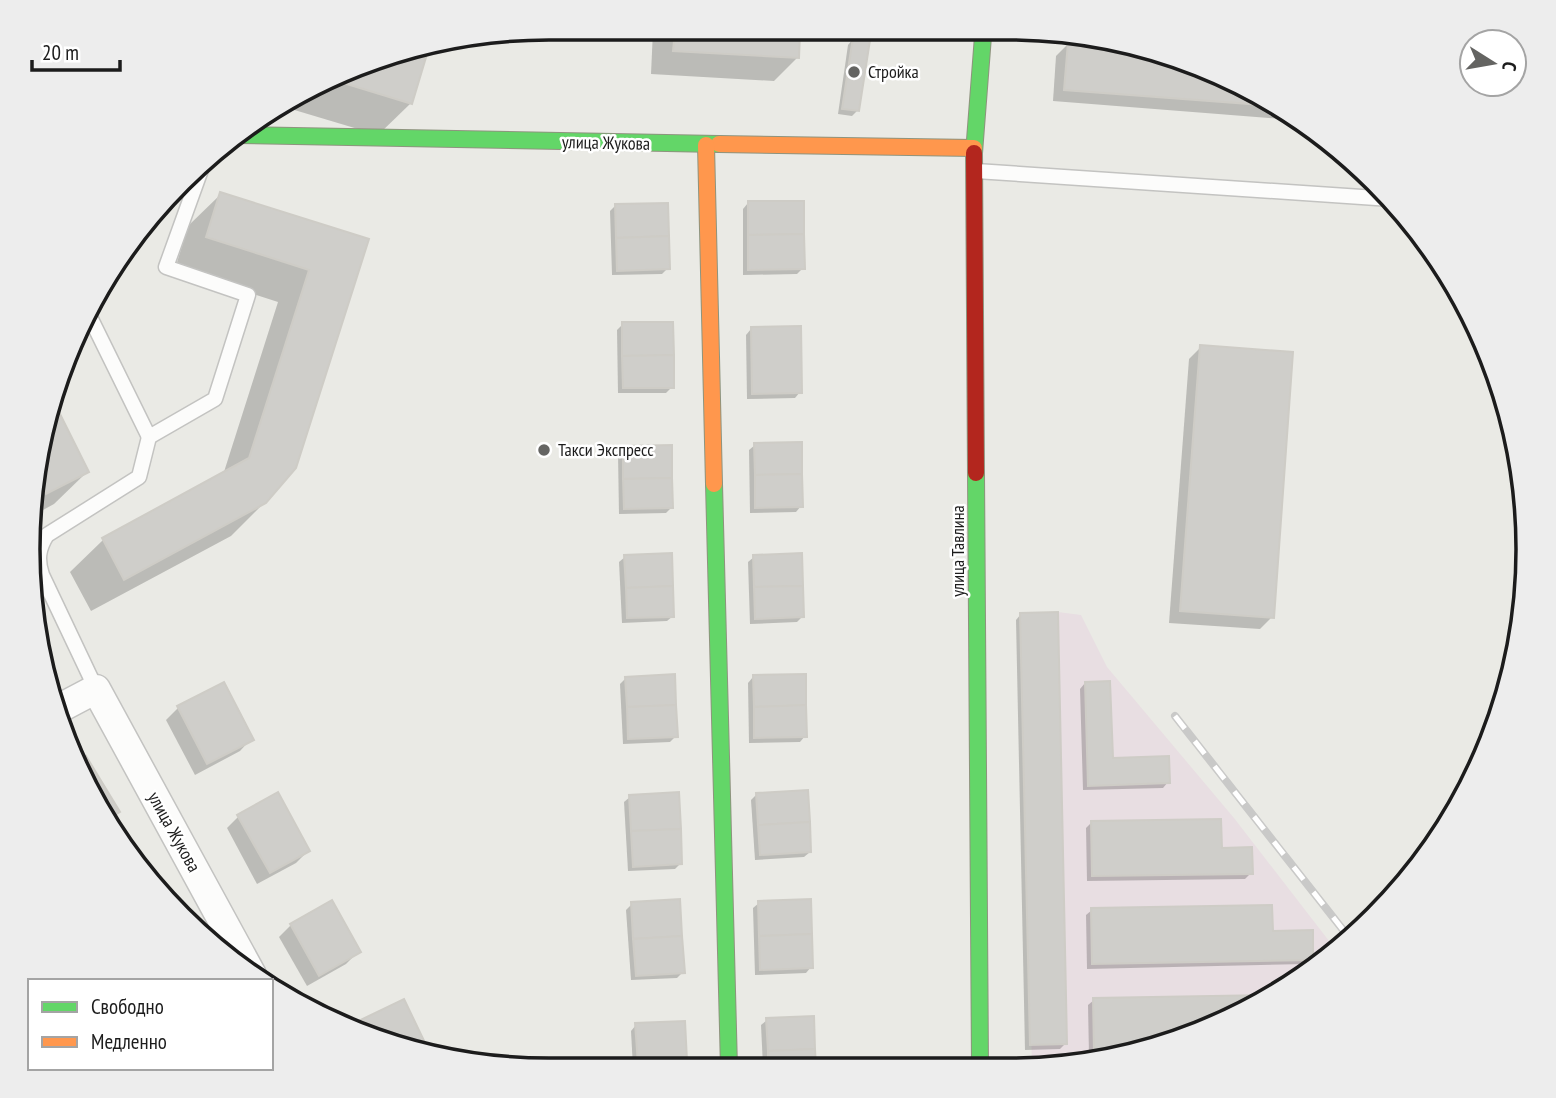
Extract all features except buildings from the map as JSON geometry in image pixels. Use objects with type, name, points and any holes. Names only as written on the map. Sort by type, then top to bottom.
[{"type":"street","name":"улица Тавлина","points":[[980,1058],[974,148],[983,40]]},
{"type":"street","name":"улица Жукова","points":[[253,135],[974,148]]},
{"type":"street","points":[[706,145],[729,1058]]},
{"type":"street","name":"улица Жукова","points":[[96,689],[241,954]]},
{"type":"street","points":[[65,705],[96,689]]},
{"type":"lane","points":[[975,171],[1375,198]]},
{"type":"lane","points":[[149,437],[215,399],[248,295],[166,267],[196,182]]},
{"type":"lane","points":[[40,548],[47,536],[139,477],[149,437],[93,324]]},
{"type":"lane","points":[[41,568],[96,689]]},
{"type":"shaded area","points":[[1058,612],[1081,615],[1107,667],[1234,818],[1330,942],[1261,990],[1202,1019],[1171,1031],[1106,1048],[1032,1057],[1020,613]]},
{"type":"railway","points":[[1175,716],[1343,930]]},
{"type":"traffic: fast","points":[[974,153],[983,40]]},
{"type":"traffic: fast","points":[[253,135],[719,144]]},
{"type":"traffic: fast","points":[[976,473],[980,1058]]},
{"type":"traffic: fast","points":[[714,484],[729,1058]]},
{"type":"traffic: slow","points":[[719,144],[974,148]]},
{"type":"traffic: slow","points":[[706,145],[714,484]]},
{"type":"traffic: jam","points":[[974,153],[976,473]]},
{"type":"place","name":"Стройка","points":[[854,72]]},
{"type":"place","name":"Такси Экспресс","points":[[544,450]]}]
